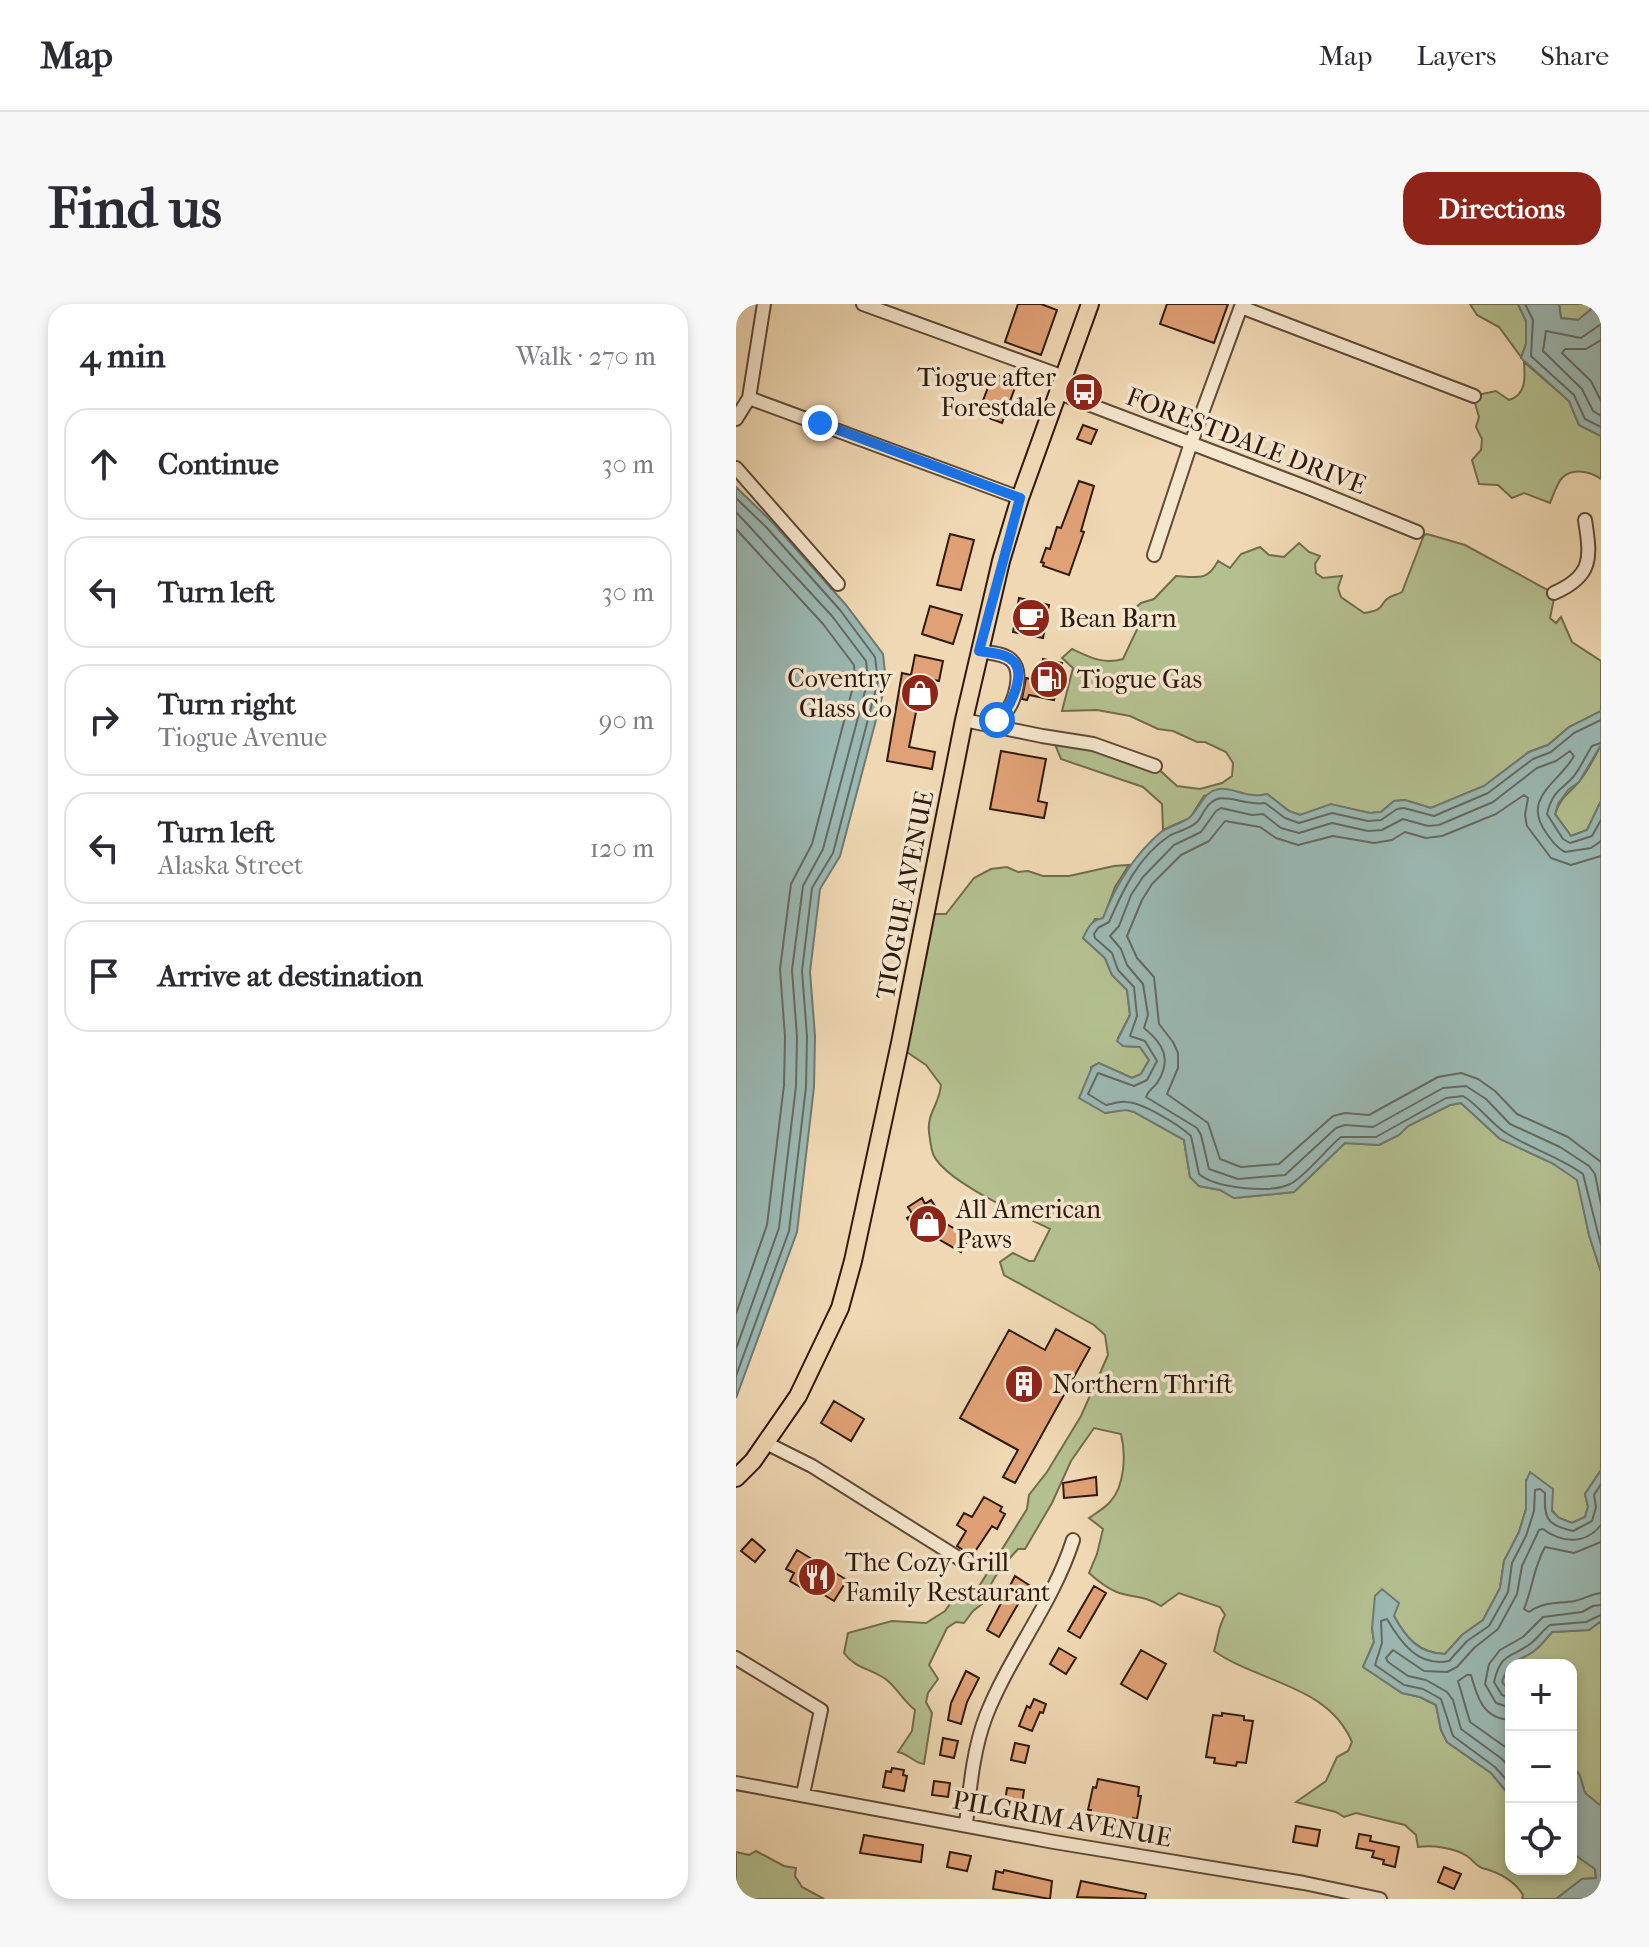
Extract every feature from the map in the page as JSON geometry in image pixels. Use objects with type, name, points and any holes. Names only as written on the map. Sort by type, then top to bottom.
[{"type":"main road","name":"TIOGUE AVENUE","points":[[736,1478],[766,1443],[798,1396],[840,1308],[900,1043],[979,651],[1020,498],[1090,304]]},
{"type":"street","points":[[736,419],[749,398],[764,304]]},
{"type":"street","name":"FORESTDALE DRIVE","points":[[863,304],[1061,385],[1191,443],[1417,532]]},
{"type":"street","points":[[1154,555],[1191,443],[1242,306],[1474,396]]},
{"type":"street","points":[[749,398],[1020,498]]},
{"type":"street","points":[[736,468],[838,584]]},
{"type":"street","points":[[1554,593],[1575,584],[1585,571],[1590,549],[1585,520]]},
{"type":"street","points":[[979,651],[1004,656],[1014,662],[1018,672],[1011,703],[1005,714],[984,724]]},
{"type":"street","points":[[964,720],[1093,744],[1155,766]]},
{"type":"street","points":[[766,1443],[812,1466],[968,1564]]},
{"type":"street","points":[[966,1824],[971,1775],[986,1716],[1066,1563],[1073,1540]]},
{"type":"street","points":[[736,1658],[821,1710],[803,1794]]},
{"type":"street","name":"PILGRIM AVENUE","points":[[736,1783],[1380,1899]]},
{"type":"green space","points":[[1470,304],[1518,304],[1526,321],[1526,344],[1521,357],[1499,327],[1477,315]]},
{"type":"green space","points":[[1559,304],[1601,304],[1601,307],[1595,306],[1579,320],[1561,318]]},
{"type":"green space","points":[[1524,362],[1569,401],[1579,425],[1601,436],[1601,479],[1582,472],[1566,475],[1558,483],[1550,503],[1524,493],[1512,498],[1498,485],[1479,484],[1472,460],[1481,450],[1482,439],[1476,427],[1479,417],[1473,396],[1496,391],[1509,400],[1515,398],[1524,384]]},
{"type":"green space","points":[[1427,534],[1465,545],[1555,594],[1550,618],[1556,623],[1561,617],[1572,642],[1601,661],[1601,711],[1569,727],[1548,745],[1529,752],[1484,786],[1431,808],[1405,800],[1394,801],[1381,812],[1370,813],[1331,805],[1300,815],[1289,811],[1267,794],[1255,797],[1231,791],[1204,796],[1190,818],[1163,830],[1162,804],[1143,787],[1061,759],[1054,742],[1067,741],[1155,766],[1177,786],[1200,789],[1222,783],[1232,776],[1233,763],[1226,752],[1205,742],[1158,729],[1130,716],[1097,710],[1062,711],[1073,668],[1062,658],[1072,649],[1103,661],[1123,659],[1140,623],[1133,610],[1141,603],[1154,599],[1176,576],[1205,575],[1218,561],[1230,568],[1241,554],[1260,547],[1269,555],[1284,557],[1299,543],[1320,556],[1315,564],[1316,573],[1323,578],[1342,576],[1338,588],[1341,597],[1364,613],[1376,610],[1386,599],[1402,592]]},
{"type":"green space","points":[[1601,745],[1601,801],[1587,830],[1571,836],[1555,814],[1563,798],[1587,771]]},
{"type":"green space","points":[[1129,865],[1115,887],[1103,919],[1095,919],[1083,938],[1105,958],[1112,975],[1127,990],[1130,1015],[1118,1038],[1123,1046],[1140,1047],[1149,1060],[1141,1074],[1132,1078],[1099,1063],[1091,1067],[1105,1113],[1126,1109],[1184,1140],[1190,1177],[1199,1186],[1220,1190],[1234,1198],[1294,1192],[1345,1143],[1379,1145],[1399,1135],[1408,1126],[1450,1105],[1461,1103],[1500,1139],[1552,1163],[1578,1180],[1589,1235],[1601,1272],[1601,1470],[1585,1494],[1588,1507],[1585,1517],[1572,1523],[1559,1518],[1526,1481],[1526,1509],[1519,1532],[1504,1561],[1500,1588],[1483,1620],[1462,1635],[1445,1654],[1428,1651],[1414,1643],[1394,1616],[1372,1628],[1374,1642],[1363,1667],[1402,1693],[1436,1705],[1447,1742],[1491,1773],[1505,1790],[1505,1875],[1577,1875],[1577,1856],[1595,1869],[1596,1878],[1582,1879],[1556,1899],[1522,1899],[1523,1895],[1510,1881],[1480,1867],[1462,1853],[1430,1846],[1418,1847],[1416,1835],[1405,1825],[1356,1813],[1344,1817],[1296,1802],[1326,1781],[1337,1757],[1348,1751],[1352,1742],[1341,1723],[1327,1708],[1310,1697],[1214,1651],[1225,1615],[1220,1607],[1179,1593],[1161,1606],[1147,1599],[1114,1591],[1089,1573],[1103,1529],[1089,1518],[1108,1504],[1119,1487],[1124,1460],[1121,1434],[1094,1428],[1071,1461],[1052,1503],[1025,1549],[1018,1549],[998,1573],[986,1601],[964,1623],[956,1622],[947,1628],[929,1665],[938,1679],[926,1702],[932,1713],[924,1764],[898,1752],[912,1731],[915,1710],[888,1681],[844,1653],[848,1633],[892,1621],[926,1623],[945,1611],[959,1591],[978,1588],[1027,1509],[1029,1495],[1081,1416],[1108,1355],[1105,1335],[1094,1325],[1004,1275],[1000,1262],[1013,1253],[1034,1261],[1050,1229],[969,1187],[942,1166],[933,1154],[929,1125],[941,1085],[926,1065],[901,1048],[928,914],[946,914],[974,878],[991,869],[1007,867],[1043,876],[1069,876]]},
{"type":"green space","points":[[1601,1621],[1601,1806],[1585,1793],[1577,1772],[1577,1659],[1520,1659],[1537,1649],[1552,1632],[1589,1630]]},
{"type":"green space","points":[[756,1851],[784,1866],[796,1868],[795,1876],[802,1887],[824,1899],[736,1899],[736,1852],[749,1855]]},
{"type":"water","points":[[1518,304],[1559,304],[1561,318],[1578,320],[1595,306],[1601,307],[1601,436],[1579,425],[1569,401],[1521,358],[1526,344],[1526,321]]},
{"type":"water","points":[[736,487],[773,523],[846,605],[883,654],[886,682],[840,856],[820,889],[810,972],[815,1036],[814,1087],[797,1232],[736,1398]]},
{"type":"water","points":[[1601,711],[1601,745],[1579,782],[1568,790],[1558,804],[1555,814],[1571,836],[1587,830],[1601,801],[1601,1272],[1577,1180],[1552,1163],[1500,1139],[1461,1103],[1450,1105],[1408,1126],[1399,1135],[1379,1145],[1345,1143],[1294,1192],[1234,1198],[1220,1190],[1199,1186],[1190,1177],[1184,1140],[1134,1112],[1105,1113],[1079,1098],[1092,1067],[1099,1063],[1132,1078],[1141,1074],[1149,1060],[1140,1047],[1123,1046],[1117,1041],[1130,1015],[1127,990],[1112,975],[1105,958],[1083,938],[1093,923],[1103,918],[1120,882],[1142,851],[1161,832],[1189,818],[1213,791],[1225,789],[1253,795],[1267,794],[1289,811],[1300,815],[1331,804],[1370,813],[1381,812],[1394,801],[1405,800],[1431,808],[1484,786],[1529,752],[1548,745],[1569,727]]},
{"type":"water","points":[[1601,1470],[1601,1621],[1589,1630],[1552,1632],[1528,1655],[1521,1659],[1505,1659],[1502,1682],[1505,1686],[1505,1790],[1491,1773],[1447,1742],[1436,1705],[1402,1693],[1363,1667],[1374,1642],[1375,1596],[1382,1589],[1399,1603],[1394,1616],[1414,1643],[1428,1651],[1445,1654],[1462,1635],[1483,1620],[1500,1588],[1504,1561],[1519,1532],[1526,1509],[1526,1481],[1530,1472],[1553,1489],[1552,1511],[1559,1518],[1572,1523],[1585,1517],[1588,1507],[1585,1494]]},
{"type":"water","points":[[1577,1772],[1585,1793],[1601,1806],[1601,1899],[1556,1899],[1582,1879],[1596,1878],[1595,1869],[1577,1856]]},
{"type":"building","points":[[1018,304],[1041,304],[1057,310],[1041,355],[1005,342]]},
{"type":"building","points":[[1167,304],[1228,304],[1214,343],[1160,324]]},
{"type":"building","points":[[993,374],[1017,382],[1002,423],[978,414]]},
{"type":"building","points":[[1083,425],[1097,430],[1091,444],[1077,439]]},
{"type":"building","points":[[1079,481],[1094,486],[1081,531],[1084,532],[1069,575],[1043,566],[1041,562],[1046,548],[1050,549],[1057,527],[1061,528]]},
{"type":"building","points":[[950,534],[974,540],[961,590],[937,585]]},
{"type":"building","name":"Bean Barn","points":[[1019,598],[1049,605],[1043,638],[1013,632]]},
{"type":"building","points":[[930,606],[962,615],[953,644],[922,634]]},
{"type":"building","points":[[915,655],[943,661],[939,681],[929,679],[923,708],[917,707],[909,747],[935,752],[932,769],[887,761],[902,673],[911,675]]},
{"type":"building","name":"Tiogue Gas","points":[[1043,659],[1062,663],[1054,700],[1029,695],[1027,700],[1022,699],[1026,678],[1039,681]]},
{"type":"building","points":[[1001,751],[1046,759],[1038,801],[1047,803],[1044,818],[990,809]]},
{"type":"building","name":"All American Paws","points":[[922,1198],[925,1204],[931,1200],[943,1218],[941,1221],[969,1237],[961,1252],[919,1228],[915,1230],[907,1218],[913,1215],[908,1207]]},
{"type":"building","name":"Northern Thrift","points":[[1056,1329],[1090,1348],[1015,1483],[1003,1477],[1018,1450],[960,1418],[1009,1330],[1045,1350]]},
{"type":"building","points":[[834,1401],[864,1419],[851,1441],[821,1423]]},
{"type":"building","points":[[1096,1477],[1097,1495],[1064,1498],[1063,1483]]},
{"type":"building","points":[[984,1497],[1002,1507],[1000,1511],[1005,1514],[997,1529],[992,1526],[972,1556],[957,1546],[966,1531],[957,1525],[964,1513],[972,1517]]},
{"type":"building","points":[[752,1539],[765,1550],[755,1562],[741,1551]]},
{"type":"building","name":"The Cozy Grill Family Restaurant","points":[[797,1550],[847,1580],[834,1601],[803,1582],[800,1587],[790,1581],[794,1573],[786,1569]]},
{"type":"building","points":[[1015,1576],[1029,1585],[999,1637],[987,1630]]},
{"type":"building","points":[[1094,1586],[1106,1593],[1080,1638],[1068,1631]]},
{"type":"building","points":[[1059,1648],[1076,1658],[1066,1674],[1050,1664]]},
{"type":"building","points":[[1141,1650],[1166,1664],[1147,1699],[1121,1684]]},
{"type":"building","points":[[966,1671],[979,1678],[967,1702],[961,1724],[948,1720],[951,1703]]},
{"type":"building","points":[[1034,1699],[1046,1704],[1032,1731],[1019,1726],[1027,1706],[1030,1708]]},
{"type":"building","points":[[1222,1713],[1244,1716],[1244,1720],[1253,1721],[1246,1763],[1237,1762],[1236,1766],[1214,1763],[1215,1758],[1206,1757],[1213,1715],[1222,1716]]},
{"type":"building","points":[[943,1738],[958,1741],[954,1758],[940,1755]]},
{"type":"building","points":[[1015,1743],[1029,1746],[1025,1763],[1011,1760]]},
{"type":"building","points":[[892,1768],[904,1770],[903,1775],[907,1776],[904,1791],[883,1787],[886,1771],[891,1772]]},
{"type":"building","points":[[1098,1779],[1139,1787],[1138,1796],[1141,1796],[1137,1819],[1133,1818],[1131,1828],[1089,1821],[1091,1810],[1088,1810]]},
{"type":"building","points":[[934,1781],[950,1783],[948,1797],[932,1795]]},
{"type":"building","points":[[1007,1788],[1024,1790],[1022,1804],[1005,1802]]},
{"type":"building","points":[[1296,1826],[1320,1830],[1317,1846],[1293,1842]]},
{"type":"building","points":[[1359,1834],[1371,1836],[1370,1841],[1399,1847],[1395,1867],[1372,1857],[1374,1851],[1356,1848]]},
{"type":"building","points":[[864,1835],[923,1845],[921,1862],[860,1853]]},
{"type":"building","points":[[950,1852],[971,1856],[967,1871],[947,1867]]},
{"type":"building","points":[[1444,1867],[1461,1874],[1454,1889],[1438,1882]]},
{"type":"building","points":[[1004,1870],[1052,1881],[1050,1899],[993,1889],[996,1871],[1003,1873]]},
{"type":"building","points":[[1081,1881],[1146,1894],[1145,1899],[1077,1897]]},
{"type":"place","name":"Tiogue after Forestdale","points":[[1084,392]]},
{"type":"place","name":"Bean Barn","points":[[1031,618]]},
{"type":"place","name":"Tiogue Gas","points":[[1049,679]]},
{"type":"place","name":"Coventry Glass Co","points":[[920,693]]},
{"type":"place","name":"All American Paws","points":[[928,1224]]},
{"type":"place","name":"Northern Thrift","points":[[1024,1384]]},
{"type":"place","name":"The Cozy Grill Family Restaurant","points":[[817,1577]]},
{"type":"route","points":[[820,423],[1020,498],[979,651],[1004,656],[1014,662],[1018,672],[1011,703],[997,720]]}]
